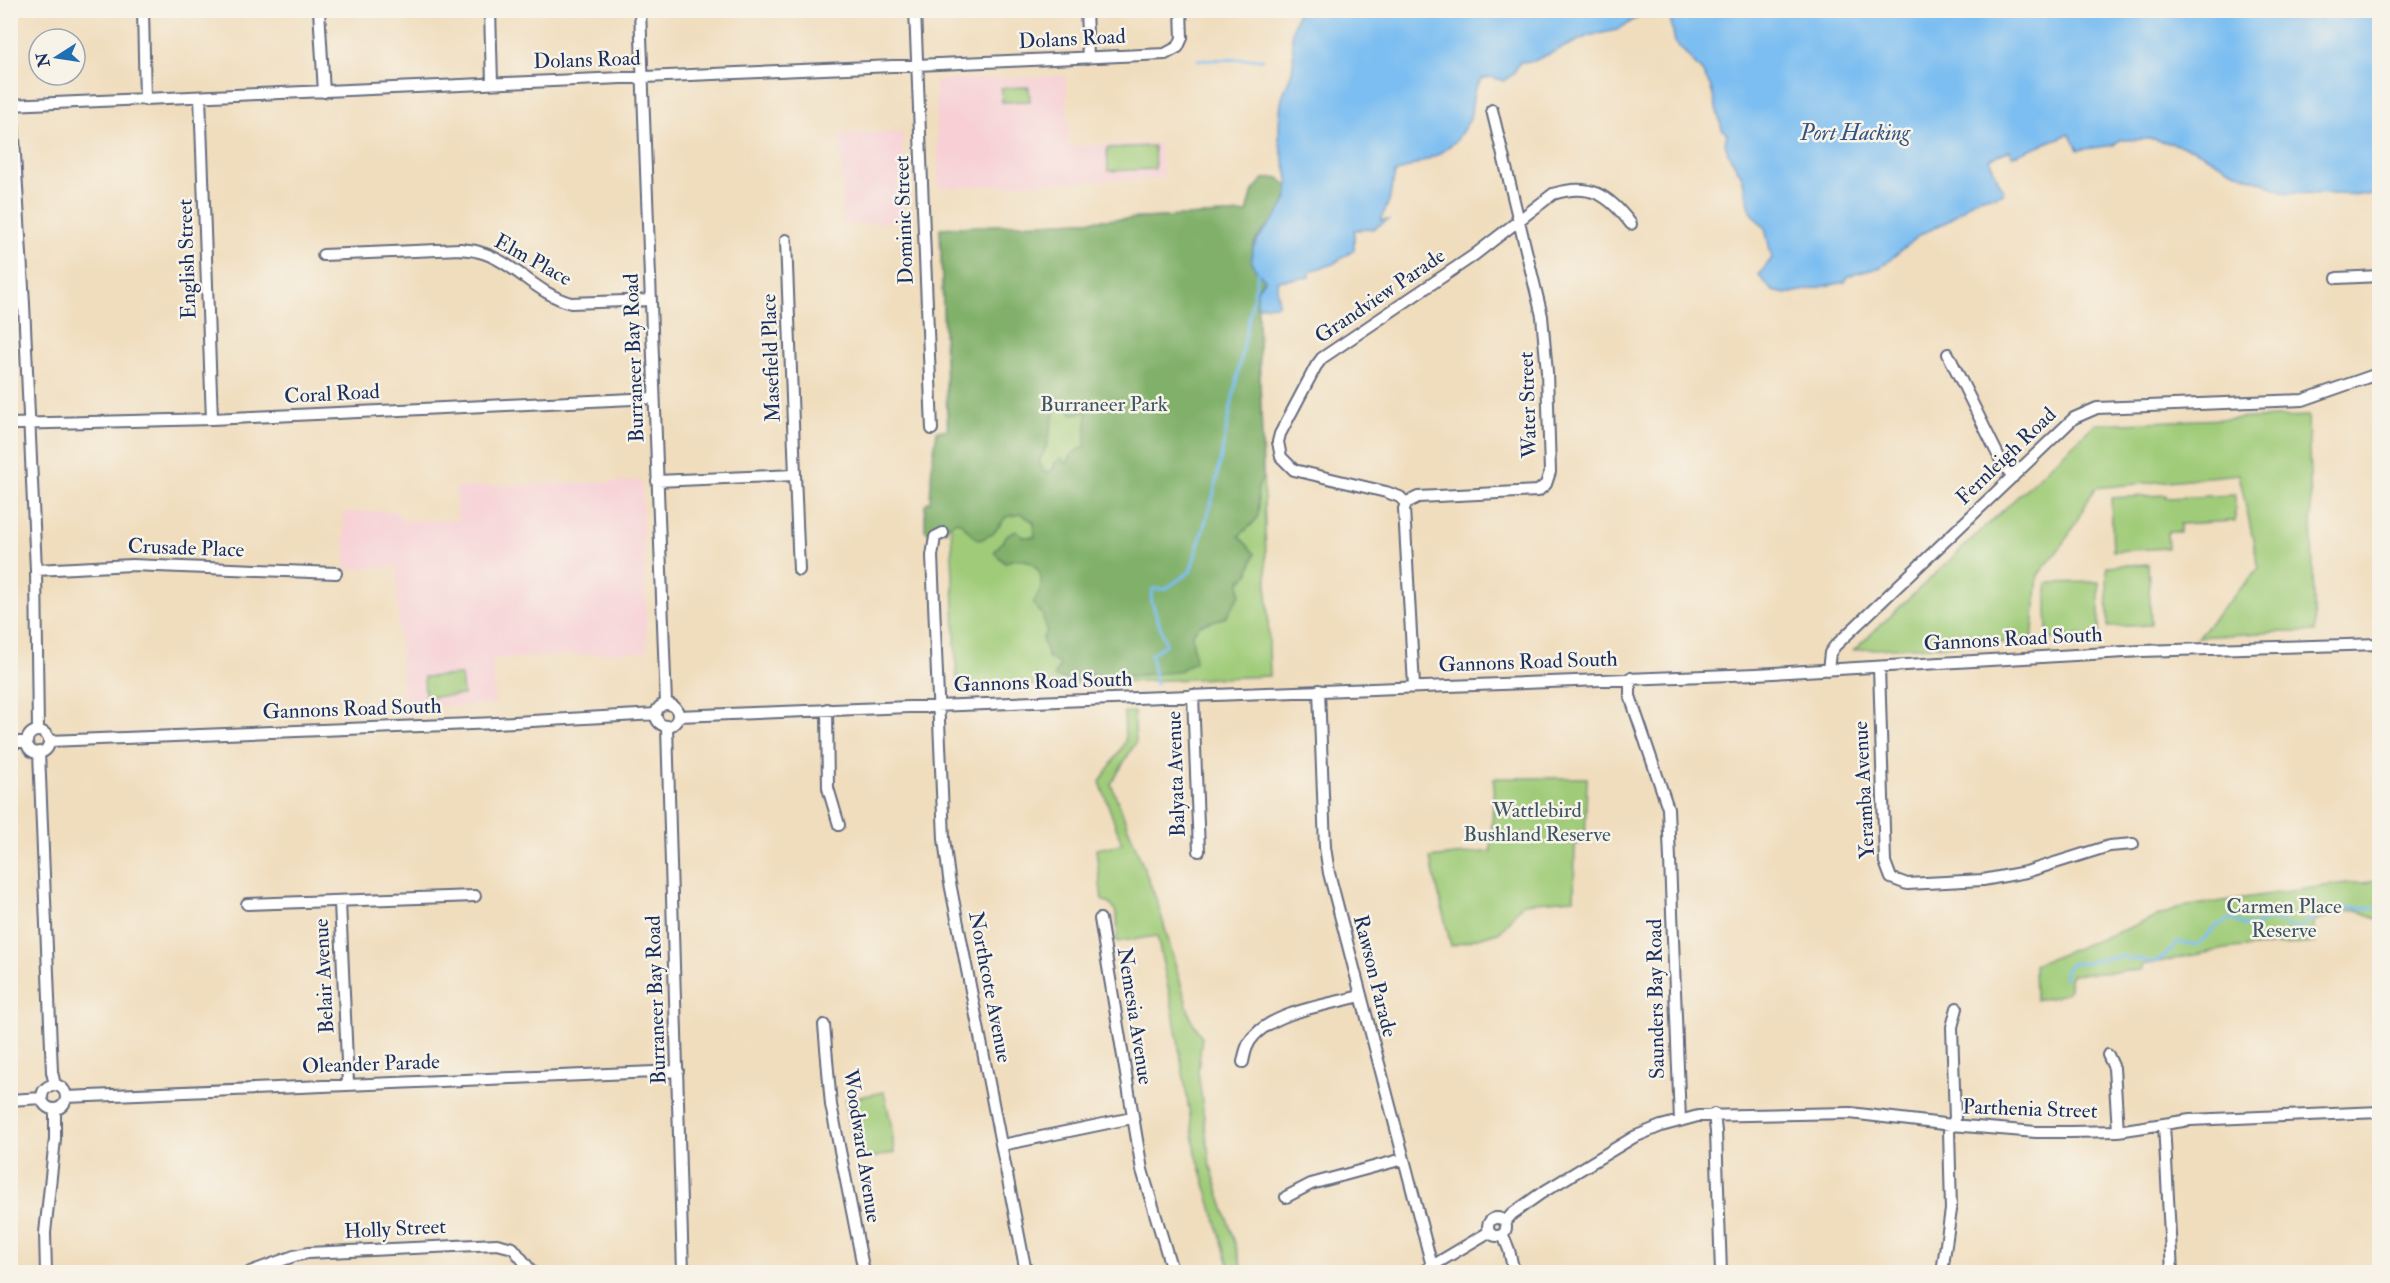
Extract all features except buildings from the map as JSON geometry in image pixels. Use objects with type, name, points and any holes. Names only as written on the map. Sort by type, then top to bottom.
[{"type":"street","points":[[143,10],[145,100]]},
{"type":"street","points":[[319,10],[324,92]]},
{"type":"street","points":[[490,10],[492,83]]},
{"type":"street","name":"Burraneer Bay Road","points":[[640,10],[666,704]]},
{"type":"street","name":"Dominic Street","points":[[915,10],[932,429]]},
{"type":"street","points":[[1086,10],[1088,58]]},
{"type":"street","name":"Dolans Road","points":[[11,105],[1165,54],[1178,47],[1182,38],[1181,10]]},
{"type":"street","name":"English Street","points":[[200,97],[212,419]]},
{"type":"street","points":[[11,105],[24,304],[36,570],[38,730]]},
{"type":"street","name":"Water Street","points":[[1406,503],[1418,497],[1538,491],[1546,484],[1550,472],[1545,334],[1539,297],[1518,223],[1492,110]]},
{"type":"street","name":"Grandview Parade","points":[[1406,503],[1400,497],[1386,492],[1294,471],[1281,458],[1278,442],[1280,434],[1322,358],[1473,256],[1553,194],[1568,189],[1585,190],[1601,195],[1616,204],[1631,224]]},
{"type":"street","name":"Masefield Place","points":[[786,240],[799,570]]},
{"type":"street","name":"Elm Place","points":[[323,255],[460,249],[480,252],[496,259],[559,300],[571,303],[651,300]]},
{"type":"street","points":[[2337,278],[2379,276]]},
{"type":"street","points":[[10,305],[24,304]]},
{"type":"street","points":[[1948,354],[2000,459],[2013,477]]},
{"type":"street","name":"Fernleigh Road","points":[[1827,670],[1830,653],[1835,646],[2067,424],[2088,411],[2138,405],[2303,400],[2379,373]]},
{"type":"street","name":"Coral Road","points":[[10,424],[212,419],[654,398]]},
{"type":"street","points":[[657,480],[795,475]]},
{"type":"street","points":[[1406,503],[1404,509],[1413,686]]},
{"type":"street","points":[[935,535],[932,556],[938,706]]},
{"type":"street","name":"Crusade Place","points":[[36,570],[132,565],[336,573]]},
{"type":"street","name":"Gannons Road South","points":[[678,716],[1755,674],[2141,651],[2379,644]]},
{"type":"street","name":"Yeramba Avenue","points":[[1879,667],[1885,862],[1891,878],[1906,884],[1983,880],[2026,872],[2109,846],[2133,844]]},
{"type":"street","name":"Saunders Bay Road","points":[[1630,678],[1630,696],[1668,808],[1680,1121]]},
{"type":"street","name":"Rawson Parade","points":[[1320,690],[1325,847],[1329,873],[1402,1159],[1432,1266]]},
{"type":"street","name":"Balyata Avenue","points":[[1193,695],[1199,852]]},
{"type":"street","points":[[666,704],[673,706],[678,716],[676,722],[667,727],[658,721],[656,714],[659,707],[666,704]]},
{"type":"street","name":"Northcote Avenue","points":[[938,706],[944,839],[949,878],[1026,1272]]},
{"type":"street","points":[[827,709],[828,781],[839,825]]},
{"type":"street","name":"Gannons Road South","points":[[49,741],[508,723],[656,714]]},
{"type":"street","name":"Burraneer Bay Road","points":[[667,727],[683,1272]]},
{"type":"street","points":[[38,730],[47,735],[49,741],[45,750],[39,752],[29,748],[27,742],[29,735],[38,730]]},
{"type":"street","points":[[10,742],[27,742]]},
{"type":"street","points":[[39,752],[52,1072],[55,1085]]},
{"type":"street","name":"Belair Avenue","points":[[247,904],[475,896]]},
{"type":"street","name":"Belair Avenue","points":[[340,902],[348,1084]]},
{"type":"street","name":"Nemesia Avenue","points":[[1100,919],[1142,1170],[1172,1270]]},
{"type":"street","points":[[1243,1062],[1246,1048],[1253,1037],[1266,1025],[1281,1018],[1360,996]]},
{"type":"street","points":[[1942,1272],[1951,1210],[1949,1130],[1955,1119],[1952,1027],[1957,1008]]},
{"type":"street","name":"Woodward Avenue","points":[[824,1025],[831,1105],[864,1272]]},
{"type":"street","points":[[2108,1055],[2114,1068],[2118,1131]]},
{"type":"street","name":"Oleander Parade","points":[[66,1097],[678,1071]]},
{"type":"street","points":[[55,1085],[62,1088],[66,1097],[62,1105],[55,1109],[46,1106],[42,1098],[45,1089],[55,1085]]},
{"type":"street","points":[[10,1100],[42,1098]]},
{"type":"street","points":[[46,1272],[45,1233],[55,1138],[55,1109]]},
{"type":"street","name":"Parthenia Street","points":[[1680,1121],[1714,1114],[1850,1113],[2036,1132],[2118,1131],[2190,1120],[2379,1112]]},
{"type":"street","points":[[1714,1114],[1721,1272]]},
{"type":"street","points":[[1002,1145],[1132,1118]]},
{"type":"street","points":[[1505,1222],[1512,1214],[1540,1194],[1605,1153],[1648,1131],[1680,1121]]},
{"type":"street","points":[[2164,1124],[2172,1272]]},
{"type":"street","points":[[1286,1197],[1311,1184],[1402,1159]]},
{"type":"street","points":[[1500,1218],[1505,1222],[1506,1230],[1503,1235],[1497,1237],[1489,1232],[1488,1226],[1493,1219],[1500,1218]]},
{"type":"street","points":[[1422,1272],[1489,1232]]},
{"type":"street","points":[[1503,1235],[1514,1272]]},
{"type":"street","name":"Holly Street","points":[[250,1272],[308,1253],[497,1244],[513,1248],[532,1272]]},
{"type":"shaded area","points":[[1066,76],[1069,146],[1159,143],[1164,178],[939,188],[935,80]]},
{"type":"shaded area","points":[[903,132],[905,221],[843,225],[840,134]]},
{"type":"shaded area","points":[[642,481],[647,651],[493,659],[495,704],[403,708],[396,567],[346,569],[343,512],[395,511],[403,521],[457,520],[456,487]]},
{"type":"green space","points":[[1029,87],[1030,101],[1002,102],[1001,88]]},
{"type":"green space","points":[[1154,146],[1155,169],[1108,171],[1107,148]]},
{"type":"green space","name":"Burraneer Park","points":[[1279,178],[1286,201],[1281,210],[1257,290],[1270,676],[957,688],[940,228],[1247,213],[1253,191],[1263,179]]},
{"type":"green space","name":"Burraneer Park","points":[[1279,178],[1289,187],[1282,210],[1260,234],[1252,251],[1256,269],[1265,278],[1257,290],[1263,478],[1257,492],[1259,510],[1257,518],[1239,536],[1255,554],[1248,574],[1240,582],[1240,595],[1226,617],[1200,625],[1192,634],[1195,662],[1177,672],[1104,678],[1094,674],[1075,680],[1054,677],[1060,665],[1048,657],[1042,639],[1047,631],[1042,614],[1033,604],[1041,586],[1039,572],[1035,566],[1024,560],[1011,560],[1005,563],[994,552],[1007,535],[1016,531],[1024,537],[1035,537],[1034,522],[1021,514],[1006,517],[993,534],[980,540],[957,521],[949,525],[946,531],[928,532],[925,530],[925,504],[930,501],[937,431],[948,429],[940,228],[1247,213],[1253,191],[1263,179]],"holes":[[[1064,403],[1072,414],[1087,412],[1085,447],[1073,453],[1066,464],[1061,458],[1054,464],[1054,469],[1045,473],[1039,462],[1047,445],[1055,409]]]},
{"type":"green space","points":[[2308,416],[2315,632],[2197,637],[2259,568],[2239,474],[2095,488],[2064,543],[2038,575],[2032,641],[1854,650],[2095,424]]},
{"type":"green space","points":[[2166,495],[2166,498],[2235,495],[2235,521],[2180,524],[2180,532],[2167,532],[2168,548],[2113,551],[2111,498]]},
{"type":"green space","points":[[2148,564],[2151,625],[2108,627],[2107,566]]},
{"type":"green space","points":[[2099,582],[2099,635],[2047,639],[2047,583]]},
{"type":"green space","points":[[461,675],[463,695],[425,697],[424,677]]},
{"type":"green space","points":[[1124,712],[1134,712],[1136,742],[1111,784],[1158,904],[1191,1019],[1202,1037],[1198,1071],[1210,1164],[1244,1272],[1231,1272],[1196,1153],[1173,1011],[1157,936],[1117,942],[1116,912],[1113,907],[1102,900],[1096,849],[1122,844],[1100,782],[1125,742]]},
{"type":"green space","name":"Wattlebird Bushland Reserve","points":[[1494,778],[1587,778],[1585,843],[1575,844],[1574,899],[1523,903],[1501,931],[1451,946],[1430,858],[1491,851]]},
{"type":"green space","name":"Carmen Place Reserve","points":[[2379,879],[2379,920],[2358,910],[2338,913],[2314,921],[2314,943],[2231,948],[2142,965],[2142,970],[2071,975],[2068,992],[2035,1000],[2034,965],[2182,907],[2346,883],[2365,883]]},
{"type":"green space","points":[[884,1092],[891,1123],[894,1153],[857,1161],[845,1100]]},
{"type":"water","name":"Port Hacking","points":[[1298,11],[2379,11],[2379,195],[2287,193],[2232,170],[2194,149],[2153,139],[2119,140],[2114,145],[2078,150],[2069,134],[2012,156],[2010,150],[1989,159],[2004,193],[1974,200],[1948,221],[1920,235],[1881,267],[1848,276],[1845,282],[1786,294],[1772,291],[1759,275],[1772,258],[1765,228],[1751,213],[1742,177],[1728,153],[1725,143],[1727,134],[1722,129],[1710,85],[1703,73],[1675,42],[1670,17],[1640,16],[1617,30],[1588,36],[1534,61],[1520,62],[1513,74],[1504,81],[1491,77],[1481,79],[1474,91],[1470,119],[1456,141],[1437,155],[1395,173],[1389,201],[1381,220],[1388,220],[1373,229],[1354,230],[1354,250],[1333,264],[1310,271],[1310,277],[1277,281],[1278,305],[1257,306],[1257,290],[1265,279],[1255,268],[1251,258],[1260,236],[1284,205],[1289,187],[1280,143],[1279,120],[1284,91],[1292,69],[1294,57],[1292,33]]},
{"type":"waterway","points":[[1198,60],[1263,59]]},
{"type":"waterway","points":[[1156,684],[1151,654],[1166,644],[1151,599],[1153,589],[1165,589],[1190,572],[1213,497],[1258,273]]},
{"type":"waterway","points":[[2064,979],[2066,969],[2071,964],[2124,956],[2131,960],[2136,958],[2155,961],[2179,942],[2198,945],[2215,927],[2231,919],[2243,925],[2255,926],[2268,919],[2276,920],[2295,929],[2334,908],[2380,908]]}]
